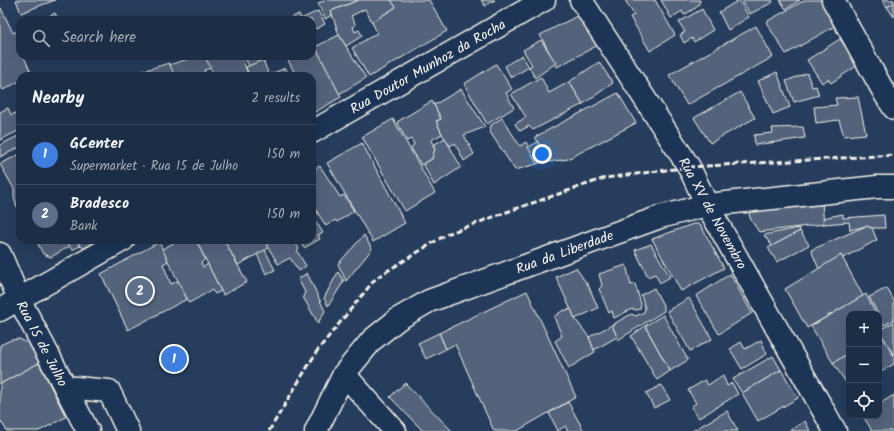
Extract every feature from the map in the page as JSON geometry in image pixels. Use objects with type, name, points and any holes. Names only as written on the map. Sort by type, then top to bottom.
[{"type":"main road","name":"Rua Doutor Munhoz da Rocha","points":[[316,130],[544,0]]},
{"type":"main road","name":"Rua XV de Novembro","points":[[581,0],[689,167],[708,205],[835,431]]},
{"type":"main road","points":[[833,0],[891,100]]},
{"type":"main road","name":"Rua da Liberdade","points":[[316,431],[344,374],[372,340],[398,319],[429,301],[620,230],[660,217],[708,205],[886,187],[894,173]]},
{"type":"main road","points":[[0,310],[116,244]]},
{"type":"main road","name":"Rua 15 de Julho","points":[[0,254],[19,299],[88,431]]},
{"type":"main road","points":[[344,374],[395,431]]},
{"type":"main road","points":[[65,386],[109,390],[128,431]]},
{"type":"building","points":[[16,0],[55,0],[21,13]]},
{"type":"building","points":[[327,0],[359,0],[331,11],[332,15],[325,19],[318,3]]},
{"type":"building","points":[[359,0],[391,0],[396,7],[372,22],[365,9],[351,16],[356,25],[353,27],[355,32],[359,30],[362,36],[346,46],[339,35],[331,11]]},
{"type":"building","points":[[391,0],[429,0],[447,31],[369,77],[352,48],[377,33],[372,22],[396,7]]},
{"type":"building","points":[[481,0],[495,0],[485,6]]},
{"type":"building","points":[[625,0],[655,0],[675,35],[650,51],[630,17],[634,15]]},
{"type":"building","points":[[661,0],[700,1],[697,7],[684,15],[682,11],[671,18]]},
{"type":"building","points":[[739,0],[749,17],[728,30],[719,12]]},
{"type":"building","points":[[742,0],[772,0],[773,2],[750,14]]},
{"type":"building","points":[[780,0],[800,0],[786,9]]},
{"type":"building","points":[[805,0],[830,0],[842,22],[786,54],[766,22]]},
{"type":"building","points":[[882,0],[894,0],[894,3],[887,7]]},
{"type":"building","points":[[894,3],[894,17],[887,7]]},
{"type":"building","points":[[1,8],[13,33],[16,32],[16,60],[25,60],[31,72],[16,72],[16,83],[3,90],[1,86],[0,87]]},
{"type":"building","points":[[702,9],[713,30],[694,42],[692,38],[684,43],[680,35],[685,32],[679,22]]},
{"type":"building","points":[[318,11],[325,24],[316,29],[316,16],[307,16]]},
{"type":"building","points":[[55,13],[56,16],[49,16]]},
{"type":"building","points":[[581,14],[598,45],[557,67],[540,35]]},
{"type":"building","points":[[756,26],[773,57],[687,105],[669,75]]},
{"type":"building","points":[[339,35],[366,78],[339,94],[316,46]]},
{"type":"building","points":[[840,39],[858,65],[831,83],[828,79],[822,83],[807,60]]},
{"type":"building","points":[[541,40],[556,63],[535,78],[529,67],[532,65],[523,50]]},
{"type":"building","points":[[316,48],[341,97],[316,111],[316,72],[294,72],[288,60],[316,60]]},
{"type":"building","points":[[522,55],[529,67],[511,78],[505,66]]},
{"type":"building","points":[[185,60],[207,60],[211,68],[204,70],[205,72],[173,72],[169,65]]},
{"type":"building","points":[[207,60],[243,60],[247,72],[212,72]]},
{"type":"building","points":[[246,60],[263,60],[249,66]]},
{"type":"building","points":[[263,60],[268,72],[248,72],[246,67]]},
{"type":"building","points":[[599,62],[613,83],[583,104],[569,82]]},
{"type":"building","points":[[169,63],[173,72],[139,72]]},
{"type":"building","points":[[496,64],[512,89],[506,93],[514,108],[487,124],[464,84]]},
{"type":"building","points":[[285,68],[288,72],[276,72]]},
{"type":"building","points":[[777,72],[790,107],[773,114],[758,81]]},
{"type":"building","points":[[807,73],[812,87],[816,86],[819,95],[794,102],[786,81]]},
{"type":"building","points":[[541,77],[549,93],[569,82],[583,104],[533,130],[529,126],[520,131],[515,124],[526,117],[511,94]]},
{"type":"building","points":[[461,89],[485,127],[464,135],[474,154],[464,161],[455,143],[450,146],[442,134],[436,121],[441,119],[434,105]]},
{"type":"building","points":[[740,92],[755,118],[710,143],[694,118]]},
{"type":"building","points":[[618,93],[636,123],[568,159],[549,162],[535,137]]},
{"type":"building","points":[[858,97],[866,134],[844,136],[839,120],[816,123],[814,107],[837,105],[835,98]]},
{"type":"building","points":[[432,101],[441,119],[436,121],[442,134],[431,140],[435,149],[432,159],[421,165],[411,148],[414,144],[411,139],[407,141],[397,122]]},
{"type":"building","points":[[8,108],[11,115],[16,113],[16,132],[0,140],[0,112]]},
{"type":"building","points":[[502,118],[520,146],[526,142],[537,164],[515,170],[490,132],[491,125]]},
{"type":"building","points":[[393,119],[435,193],[405,211],[362,137]]},
{"type":"building","points":[[803,127],[805,138],[755,145],[754,135],[773,133],[772,128]]},
{"type":"building","points":[[16,137],[16,149],[0,157],[0,145]]},
{"type":"building","points":[[445,138],[461,167],[434,185],[423,164],[432,159],[435,149],[433,145]]},
{"type":"building","points":[[538,142],[548,160],[537,164],[528,147]]},
{"type":"building","points":[[362,143],[405,223],[373,242],[327,163]]},
{"type":"building","points":[[16,156],[16,204],[14,189],[0,164]]},
{"type":"building","points":[[320,166],[340,197],[344,195],[354,211],[337,222],[335,220],[326,226],[316,210],[316,168]]},
{"type":"building","points":[[822,203],[824,224],[759,232],[749,214],[752,210]]},
{"type":"building","points":[[843,214],[843,218],[884,215],[885,228],[872,228],[866,226],[850,230],[849,222],[824,224],[823,218]]},
{"type":"building","points":[[316,222],[323,233],[318,235],[320,239],[316,241]]},
{"type":"building","points":[[693,224],[698,224],[701,226],[724,268],[681,291],[652,239]]},
{"type":"building","points":[[866,226],[872,228],[877,240],[843,258],[841,255],[819,269],[811,250]]},
{"type":"building","points":[[799,228],[800,231],[772,246],[764,235]]},
{"type":"building","points":[[800,231],[809,245],[777,262],[768,248]]},
{"type":"building","points":[[364,235],[372,249],[346,281],[338,264]]},
{"type":"building","points":[[38,244],[69,244],[70,246],[51,257],[43,254]]},
{"type":"building","points":[[68,244],[79,244],[80,246],[72,250]]},
{"type":"building","points":[[79,244],[91,244],[84,248]]},
{"type":"building","points":[[155,244],[160,244],[168,261],[163,264],[171,284],[178,281],[187,299],[128,330],[101,274]]},
{"type":"building","points":[[171,244],[198,244],[205,259],[201,263],[203,267],[208,264],[221,291],[215,294],[212,290],[189,303],[162,249]]},
{"type":"building","points":[[198,244],[226,244],[247,282],[223,295]]},
{"type":"building","points":[[226,244],[266,244],[269,248],[238,265]]},
{"type":"building","points":[[266,244],[296,244],[299,249],[297,251],[306,266],[299,271],[290,258],[278,264]]},
{"type":"building","points":[[302,244],[311,244],[304,248]]},
{"type":"building","points":[[651,244],[670,277],[660,283],[655,274],[648,277],[635,250]]},
{"type":"building","points":[[265,250],[275,270],[266,274],[257,254]]},
{"type":"building","points":[[841,255],[863,296],[807,328],[785,289]]},
{"type":"building","points":[[626,265],[631,285],[635,284],[641,304],[640,309],[632,309],[614,318],[612,311],[609,313],[599,289],[602,286],[599,274]]},
{"type":"building","points":[[576,268],[589,287],[598,308],[575,319],[556,277]]},
{"type":"building","points":[[338,272],[344,281],[328,306],[324,298]]},
{"type":"building","points":[[307,273],[325,311],[318,323],[303,297],[305,292],[298,279]]},
{"type":"building","points":[[730,274],[752,313],[719,334],[696,296]]},
{"type":"building","points":[[654,288],[664,307],[664,311],[618,340],[612,325],[631,314],[636,316],[644,312],[645,308],[641,295]]},
{"type":"building","points":[[887,288],[894,301],[894,320],[884,325],[882,321],[882,311],[876,311],[869,297]]},
{"type":"building","points":[[527,291],[576,397],[517,431],[494,431],[455,344],[446,349],[439,333]]},
{"type":"building","points":[[866,294],[874,311],[846,311],[846,355],[833,363],[811,326]]},
{"type":"building","points":[[689,298],[712,339],[690,351],[667,311]]},
{"type":"building","points":[[571,309],[575,319],[589,337],[595,352],[569,368],[555,341],[562,336],[554,317],[562,311]]},
{"type":"building","points":[[663,315],[688,360],[670,371],[645,326]]},
{"type":"building","points":[[894,322],[894,356],[882,335],[882,328]]},
{"type":"building","points":[[612,325],[617,337],[594,350],[589,337]]},
{"type":"building","points":[[645,326],[670,371],[657,380],[631,336]]},
{"type":"building","points":[[439,333],[446,349],[426,359],[418,343]]},
{"type":"building","points":[[882,336],[894,356],[894,364],[882,371]]},
{"type":"building","points":[[19,339],[28,343],[39,363],[0,384],[0,345],[11,340]]},
{"type":"building","points":[[761,340],[767,354],[742,369],[730,349],[741,342],[745,349]]},
{"type":"building","points":[[846,355],[846,382],[833,363]]},
{"type":"building","points":[[773,356],[781,370],[742,393],[733,379]]},
{"type":"building","points":[[39,363],[66,417],[39,431],[7,431],[0,420],[0,384]]},
{"type":"building","points":[[781,370],[798,398],[758,421],[742,393]]},
{"type":"building","points":[[723,375],[727,386],[732,383],[738,394],[699,418],[691,407],[696,403],[688,390],[705,380],[708,385]]},
{"type":"building","points":[[405,383],[452,431],[423,431],[390,397]]},
{"type":"building","points":[[661,385],[670,400],[654,408],[646,393]]},
{"type":"building","points":[[894,395],[894,431],[872,431],[865,419],[882,419],[882,402]]},
{"type":"building","points":[[568,402],[584,431],[568,431],[565,426],[558,431],[549,413]]},
{"type":"building","points":[[727,411],[738,431],[692,431]]},
{"type":"building","points":[[805,421],[810,431],[789,431]]},
{"type":"railway","points":[[269,431],[317,351],[376,278],[447,234],[605,178],[689,167],[894,155]]},
{"type":"place","name":"Bradesco","points":[[140,291]]},
{"type":"place","name":"GCenter","points":[[174,359]]}]
